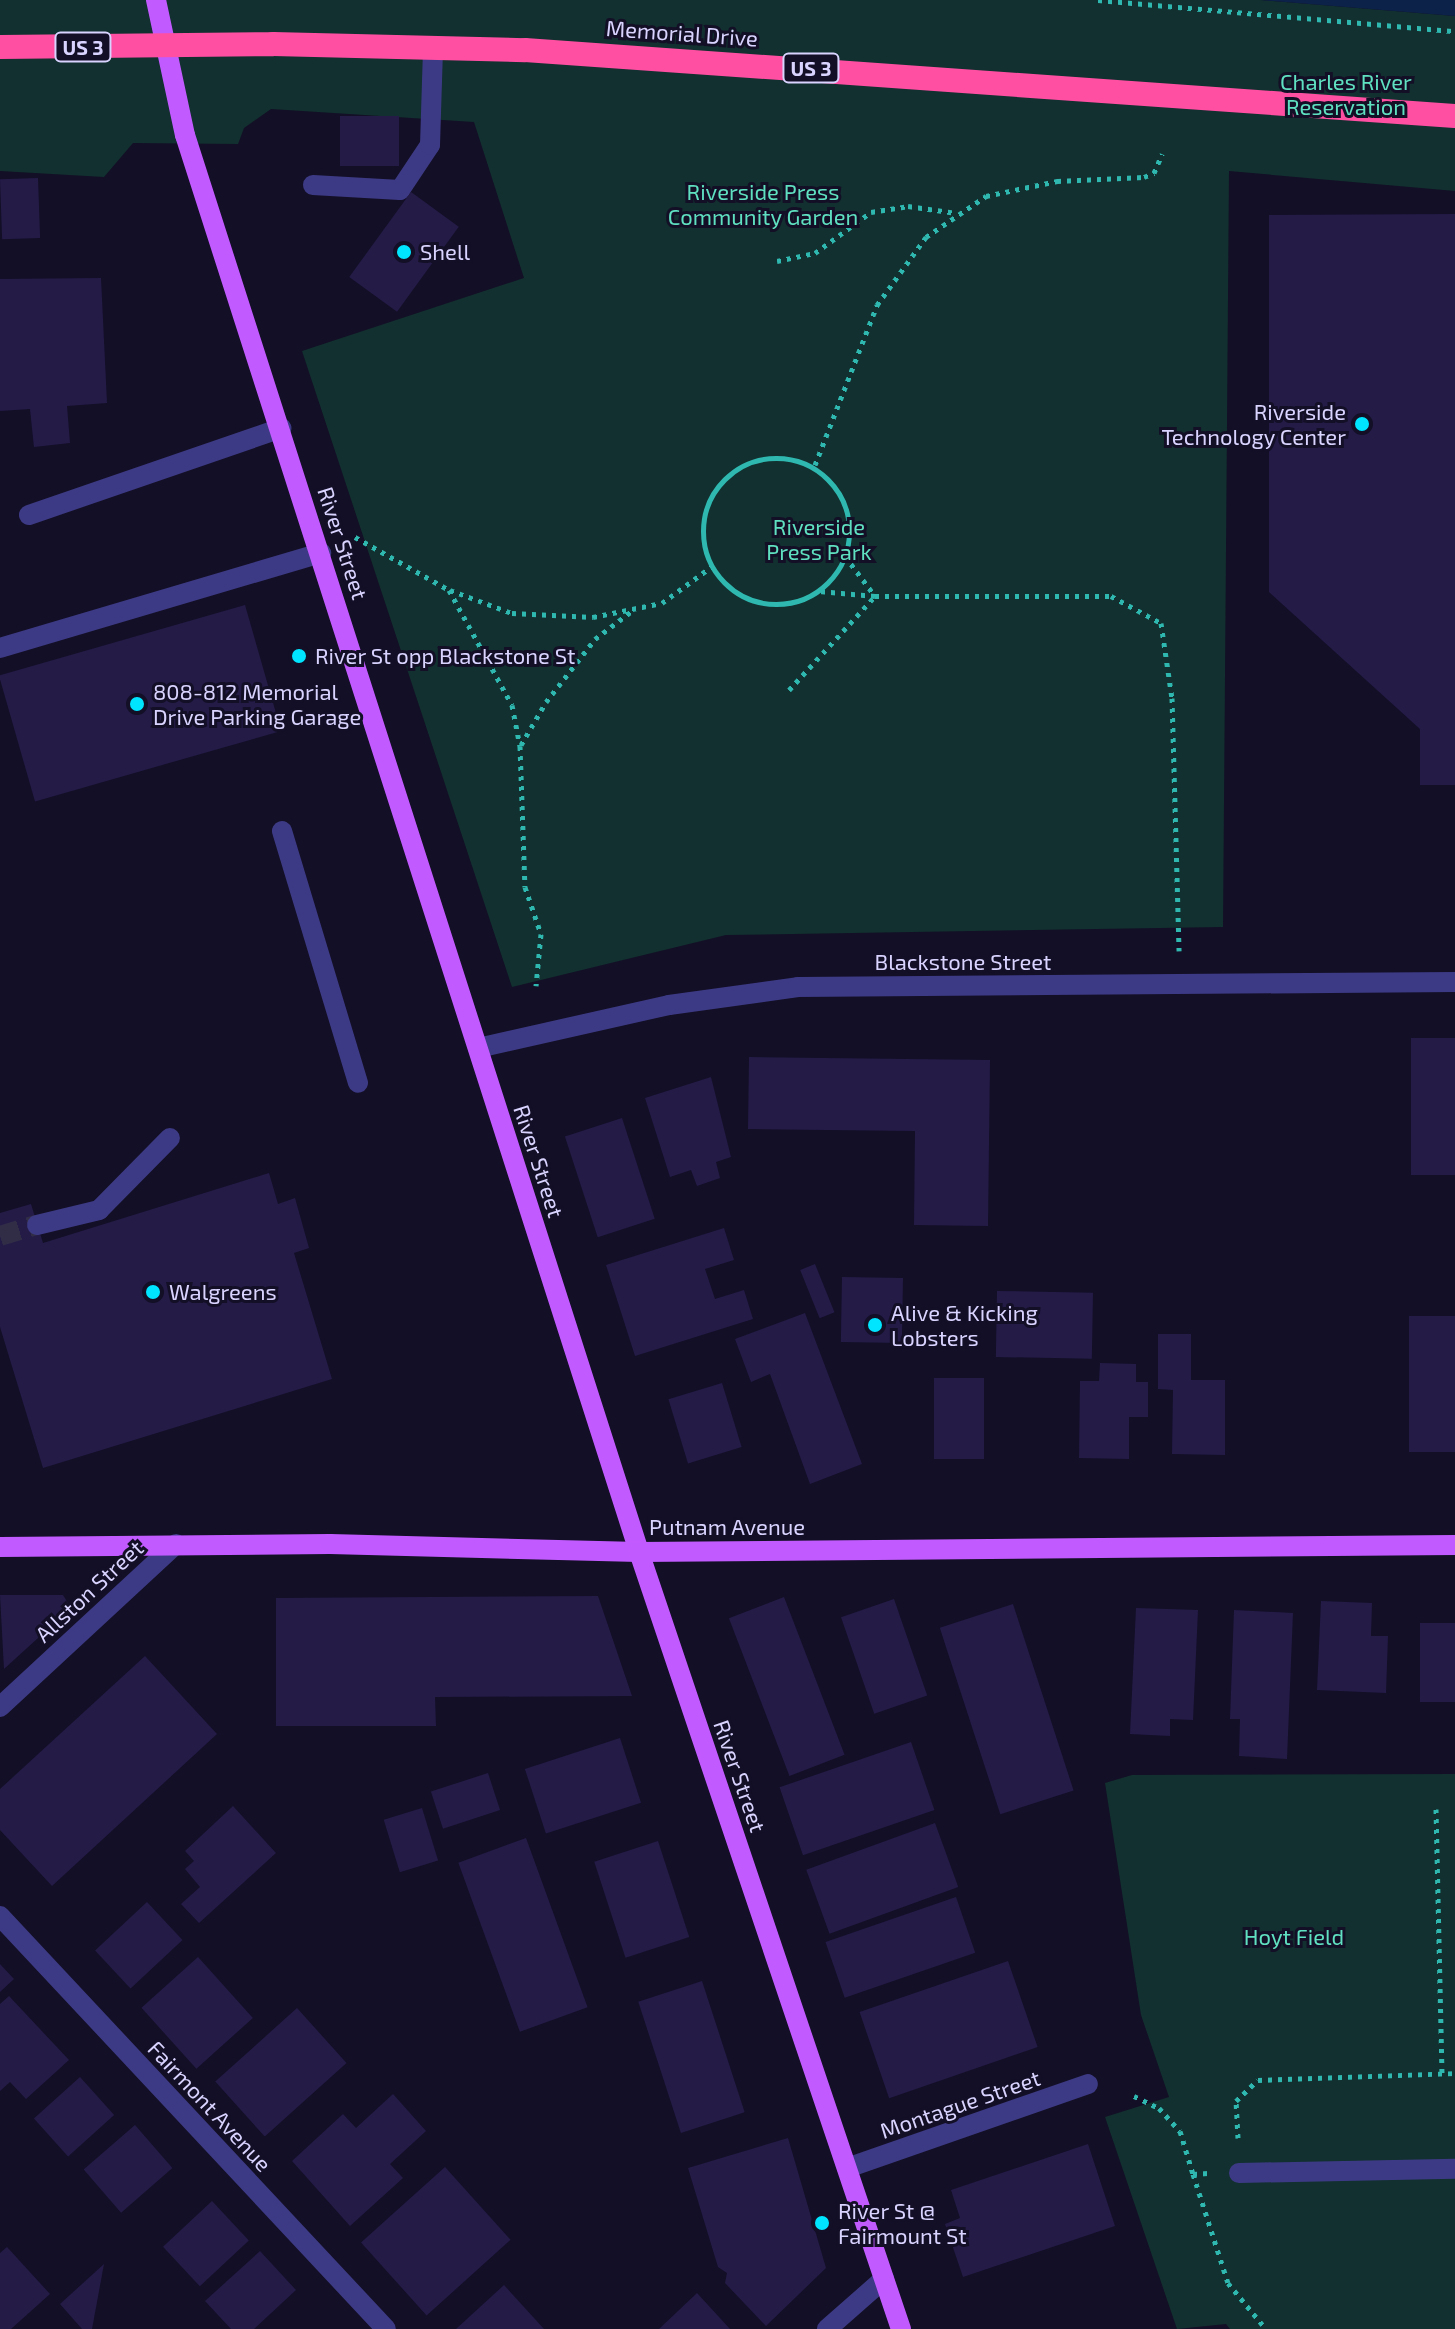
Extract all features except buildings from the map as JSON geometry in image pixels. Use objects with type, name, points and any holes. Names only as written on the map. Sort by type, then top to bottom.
[{"type":"highway","name":"Memorial Drive","points":[[0,47],[433,47],[739,63],[1455,116]]},
{"type":"main road","name":"River Street","points":[[156,0],[185,135],[639,1552],[901,2329]]},
{"type":"main road","name":"Putnam Avenue","points":[[0,1547],[176,1544],[639,1552],[1455,1545]]},
{"type":"street","points":[[313,185],[400,190],[430,145],[433,47]]},
{"type":"street","points":[[29,515],[281,428]]},
{"type":"street","points":[[0,648],[321,553]]},
{"type":"street","points":[[282,831],[358,1083]]},
{"type":"street","name":"Blackstone Street","points":[[478,1048],[669,1005],[798,987],[1455,982]]},
{"type":"street","points":[[37,1225],[99,1210],[170,1138]]},
{"type":"street","name":"Allston Street","points":[[0,1707],[176,1544]]},
{"type":"street","name":"Fairmont Avenue","points":[[0,1916],[386,2329]]},
{"type":"street","name":"Montague Street","points":[[847,2168],[1088,2084]]},
{"type":"street","points":[[1239,2173],[1455,2169]]},
{"type":"street","points":[[827,2329],[884,2279]]},
{"type":"path","points":[[1098,0],[1455,31]]},
{"type":"path","points":[[815,465],[877,305],[926,237],[986,196],[1019,186],[1144,177],[1154,173],[1162,154]]},
{"type":"path","points":[[777,261],[815,253],[871,212],[908,206],[958,214]]},
{"type":"path","points":[[819,591],[845,556],[850,530],[845,505],[815,465],[780,458],[744,465],[723,480],[708,503],[703,528],[711,567],[727,587],[758,603],[784,605],[819,591],[875,596],[1111,596],[1161,623],[1172,698],[1181,984]]},
{"type":"path","points":[[355,537],[449,590],[512,613],[593,617],[662,603],[711,567]]},
{"type":"path","points":[[845,556],[875,596]]},
{"type":"path","points":[[449,590],[512,705],[520,746],[525,887],[541,934],[536,986]]},
{"type":"path","points":[[789,690],[875,596]]},
{"type":"path","points":[[520,746],[546,702],[595,639],[636,608]]},
{"type":"path","points":[[1436,1809],[1442,2073]]},
{"type":"path","points":[[1193,2174],[1239,2173],[1236,2101],[1258,2080],[1455,2073]]},
{"type":"path","points":[[1134,2096],[1159,2108],[1180,2131],[1228,2283],[1266,2329]]},
{"type":"green space","name":"Riverside Press Park","points":[[0,0],[1261,0],[1455,16],[1455,191],[1229,171],[1223,927],[726,935],[512,987],[302,351],[524,278],[474,122],[271,109],[244,128],[238,144],[133,143],[104,177],[0,171]]},
{"type":"green space","name":"Hoyt Field","points":[[1455,1774],[1455,2329],[1230,2329],[1226,2324],[1177,2329],[1105,2117],[1169,2097],[1141,2015],[1105,1783],[1132,1775]]},
{"type":"water","points":[[1261,0],[1455,0],[1455,16]]},
{"type":"tunnel","points":[[0,1236],[37,1225]]},
{"type":"place","name":"Shell","points":[[404,252]]},
{"type":"place","name":"Riverside Technology Center","points":[[1362,424]]},
{"type":"place","name":"River St opp Blackstone St","points":[[299,656]]},
{"type":"place","name":"808-812 Memorial Drive Parking Garage","points":[[137,704]]},
{"type":"place","name":"Walgreens","points":[[153,1292]]},
{"type":"place","name":"Alive & Kicking Lobsters","points":[[875,1325]]},
{"type":"place","name":"River St @ Fairmount St","points":[[822,2223]]},
{"type":"park label","name":"Charles River Reservation","points":[[1346,94]]},
{"type":"park label","name":"Riverside Press Community Garden","points":[[763,204]]}]
